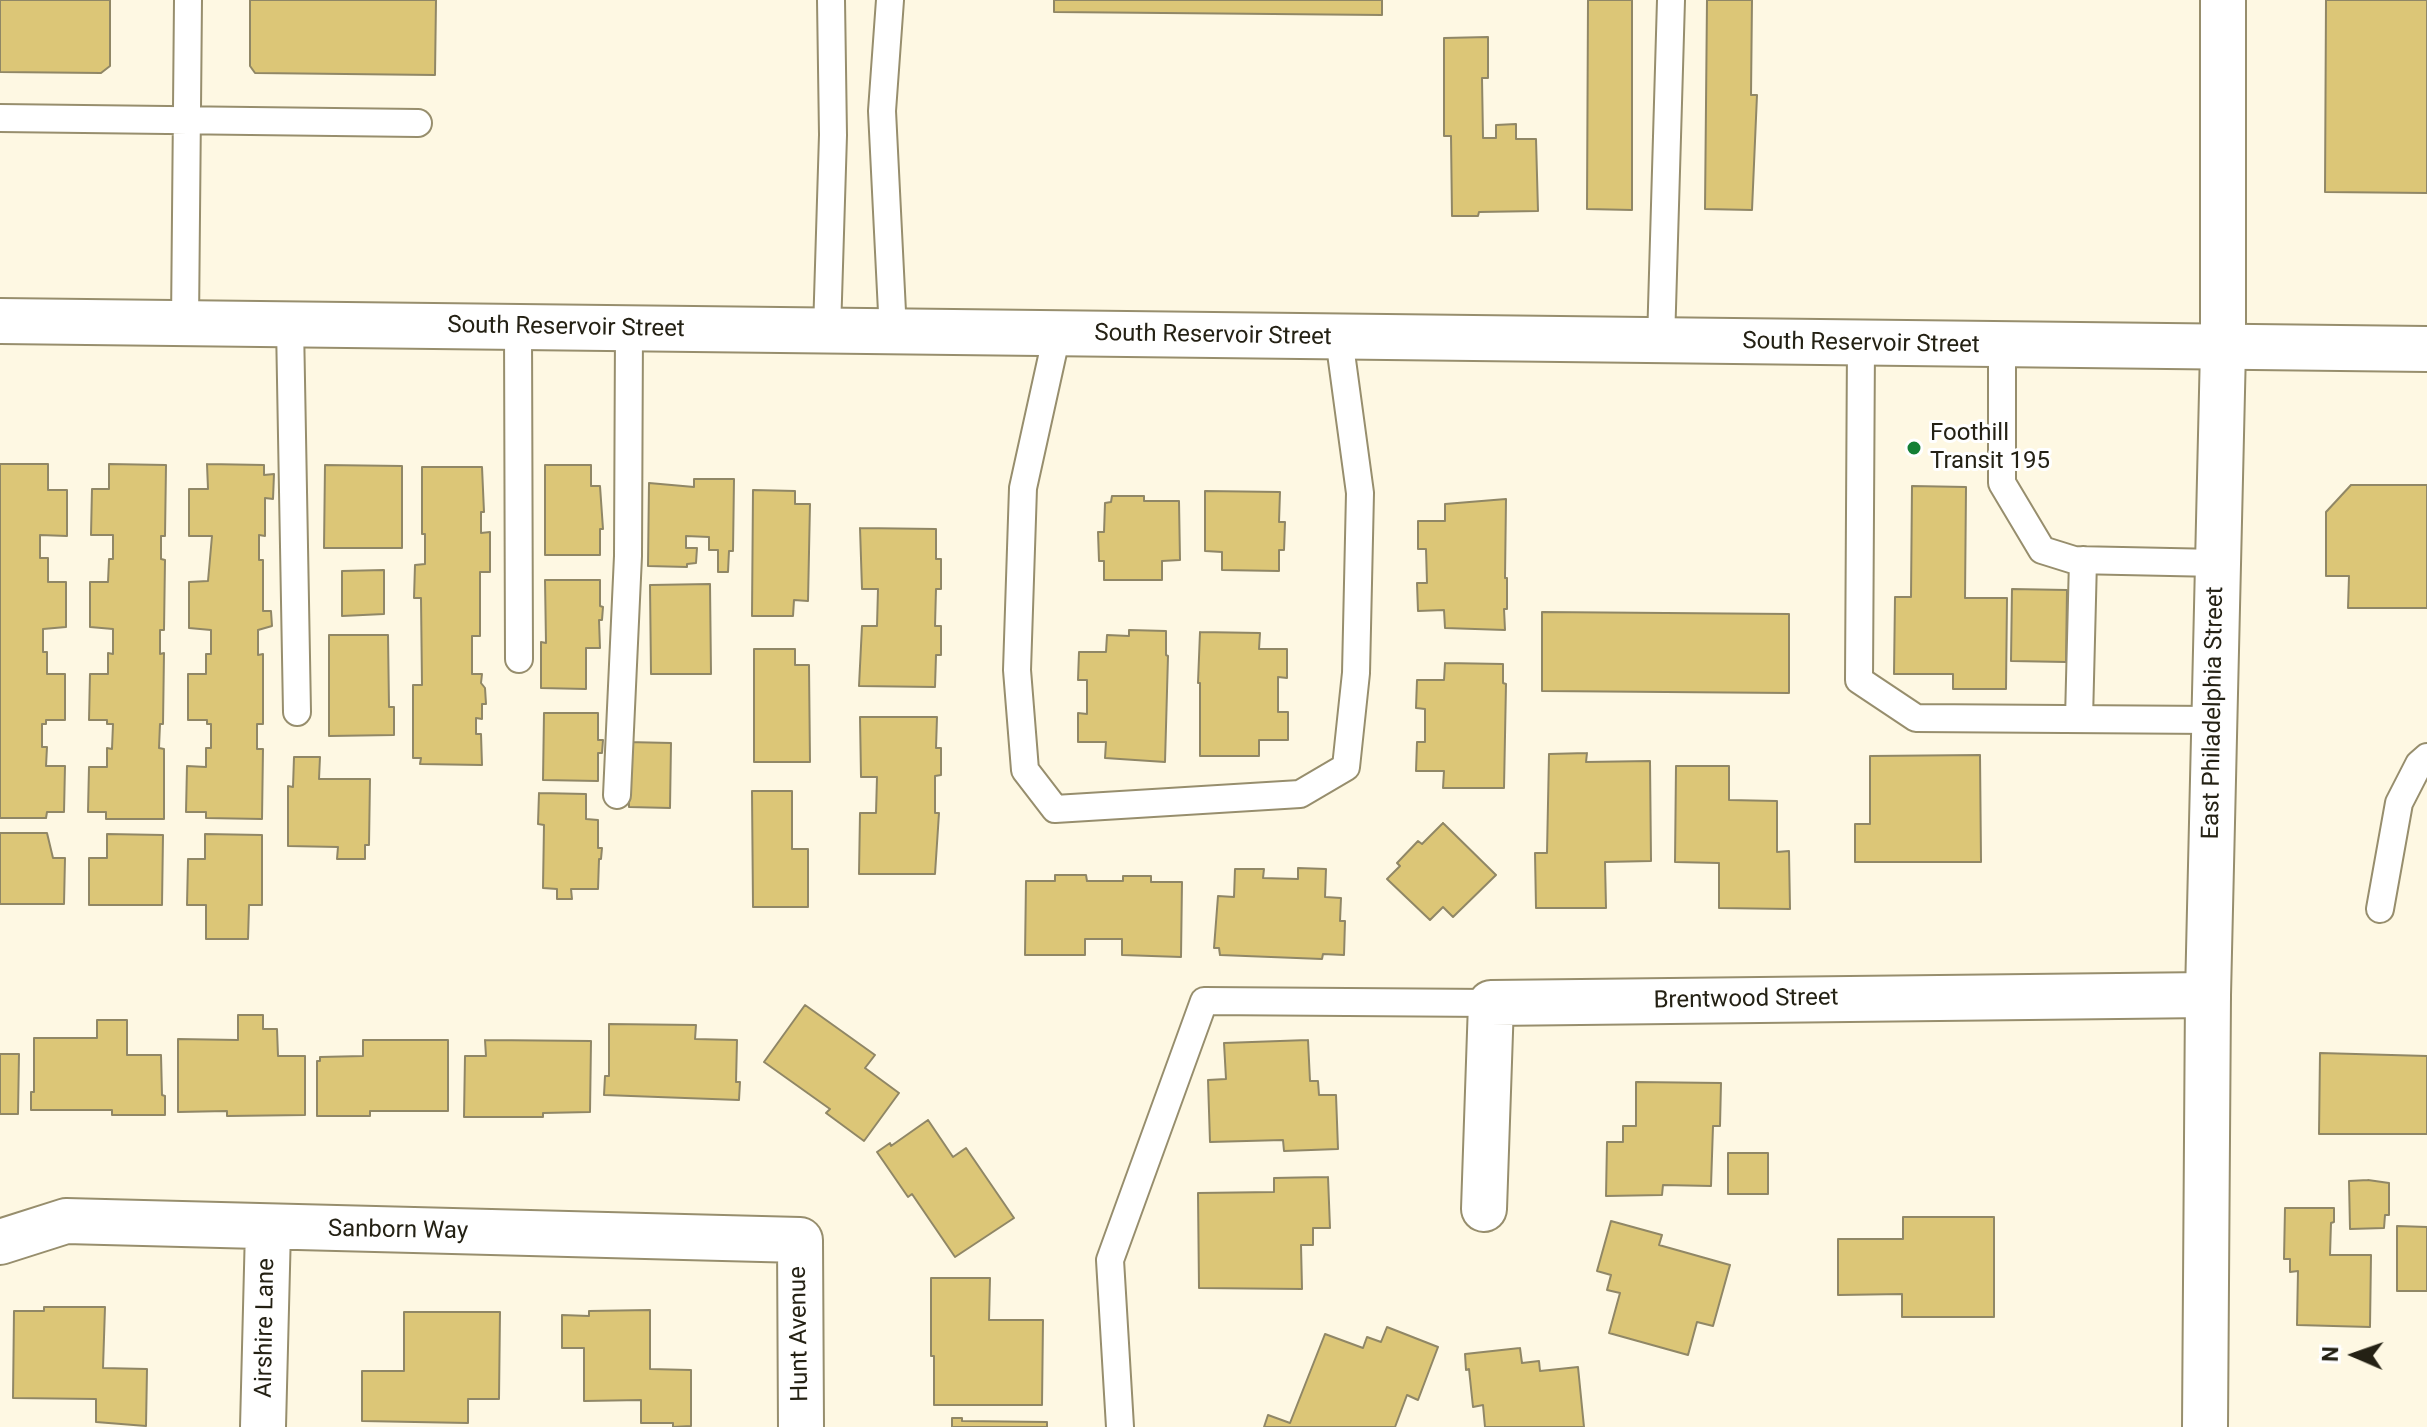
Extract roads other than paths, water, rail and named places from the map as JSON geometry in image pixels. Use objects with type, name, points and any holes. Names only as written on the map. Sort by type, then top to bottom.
[{"type":"street","name":"East Philadelphia Street","points":[[2205,1427],[2208,995],[2223,349],[2223,0]]},
{"type":"street","name":"South Reservoir Street","points":[[0,321],[2427,349]]},
{"type":"street","name":"Brentwood Street","points":[[1491,1003],[2208,995]]},
{"type":"street","points":[[1484,1209],[1491,1003]]},
{"type":"street","name":"Sanborn Way","points":[[0,1242],[66,1221],[268,1229],[800,1240]]},
{"type":"street","name":"Airshire Lane","points":[[263,1427],[268,1229]]},
{"type":"street","name":"Hunt Avenue","points":[[800,1240],[801,1427]]},
{"type":"lane","points":[[185,323],[188,0]]},
{"type":"lane","points":[[827,331],[833,135],[831,0]]},
{"type":"lane","points":[[890,0],[882,111],[893,332]]},
{"type":"lane","points":[[1661,342],[1671,0]]},
{"type":"lane","points":[[0,118],[418,123]]},
{"type":"lane","points":[[290,325],[297,712]]},
{"type":"lane","points":[[518,328],[519,659]]},
{"type":"lane","points":[[617,795],[628,556],[629,329]]},
{"type":"lane","points":[[1057,334],[1023,488],[1017,670],[1025,770],[1055,809],[1300,794],[1346,767],[1356,673],[1360,493],[1339,338]]},
{"type":"lane","points":[[1861,344],[1859,680],[1916,718],[2214,720]]},
{"type":"lane","points":[[2002,346],[2002,483],[2042,550],[2083,560],[2218,563]]},
{"type":"lane","points":[[2079,719],[2083,560]]},
{"type":"lane","points":[[2380,909],[2399,803],[2419,764],[2427,757]]},
{"type":"lane","points":[[1120,1427],[1110,1260],[1204,1001],[1491,1003]]},
{"type":"place","name":"Foothill Transit 195","points":[[1914,448]]}]
